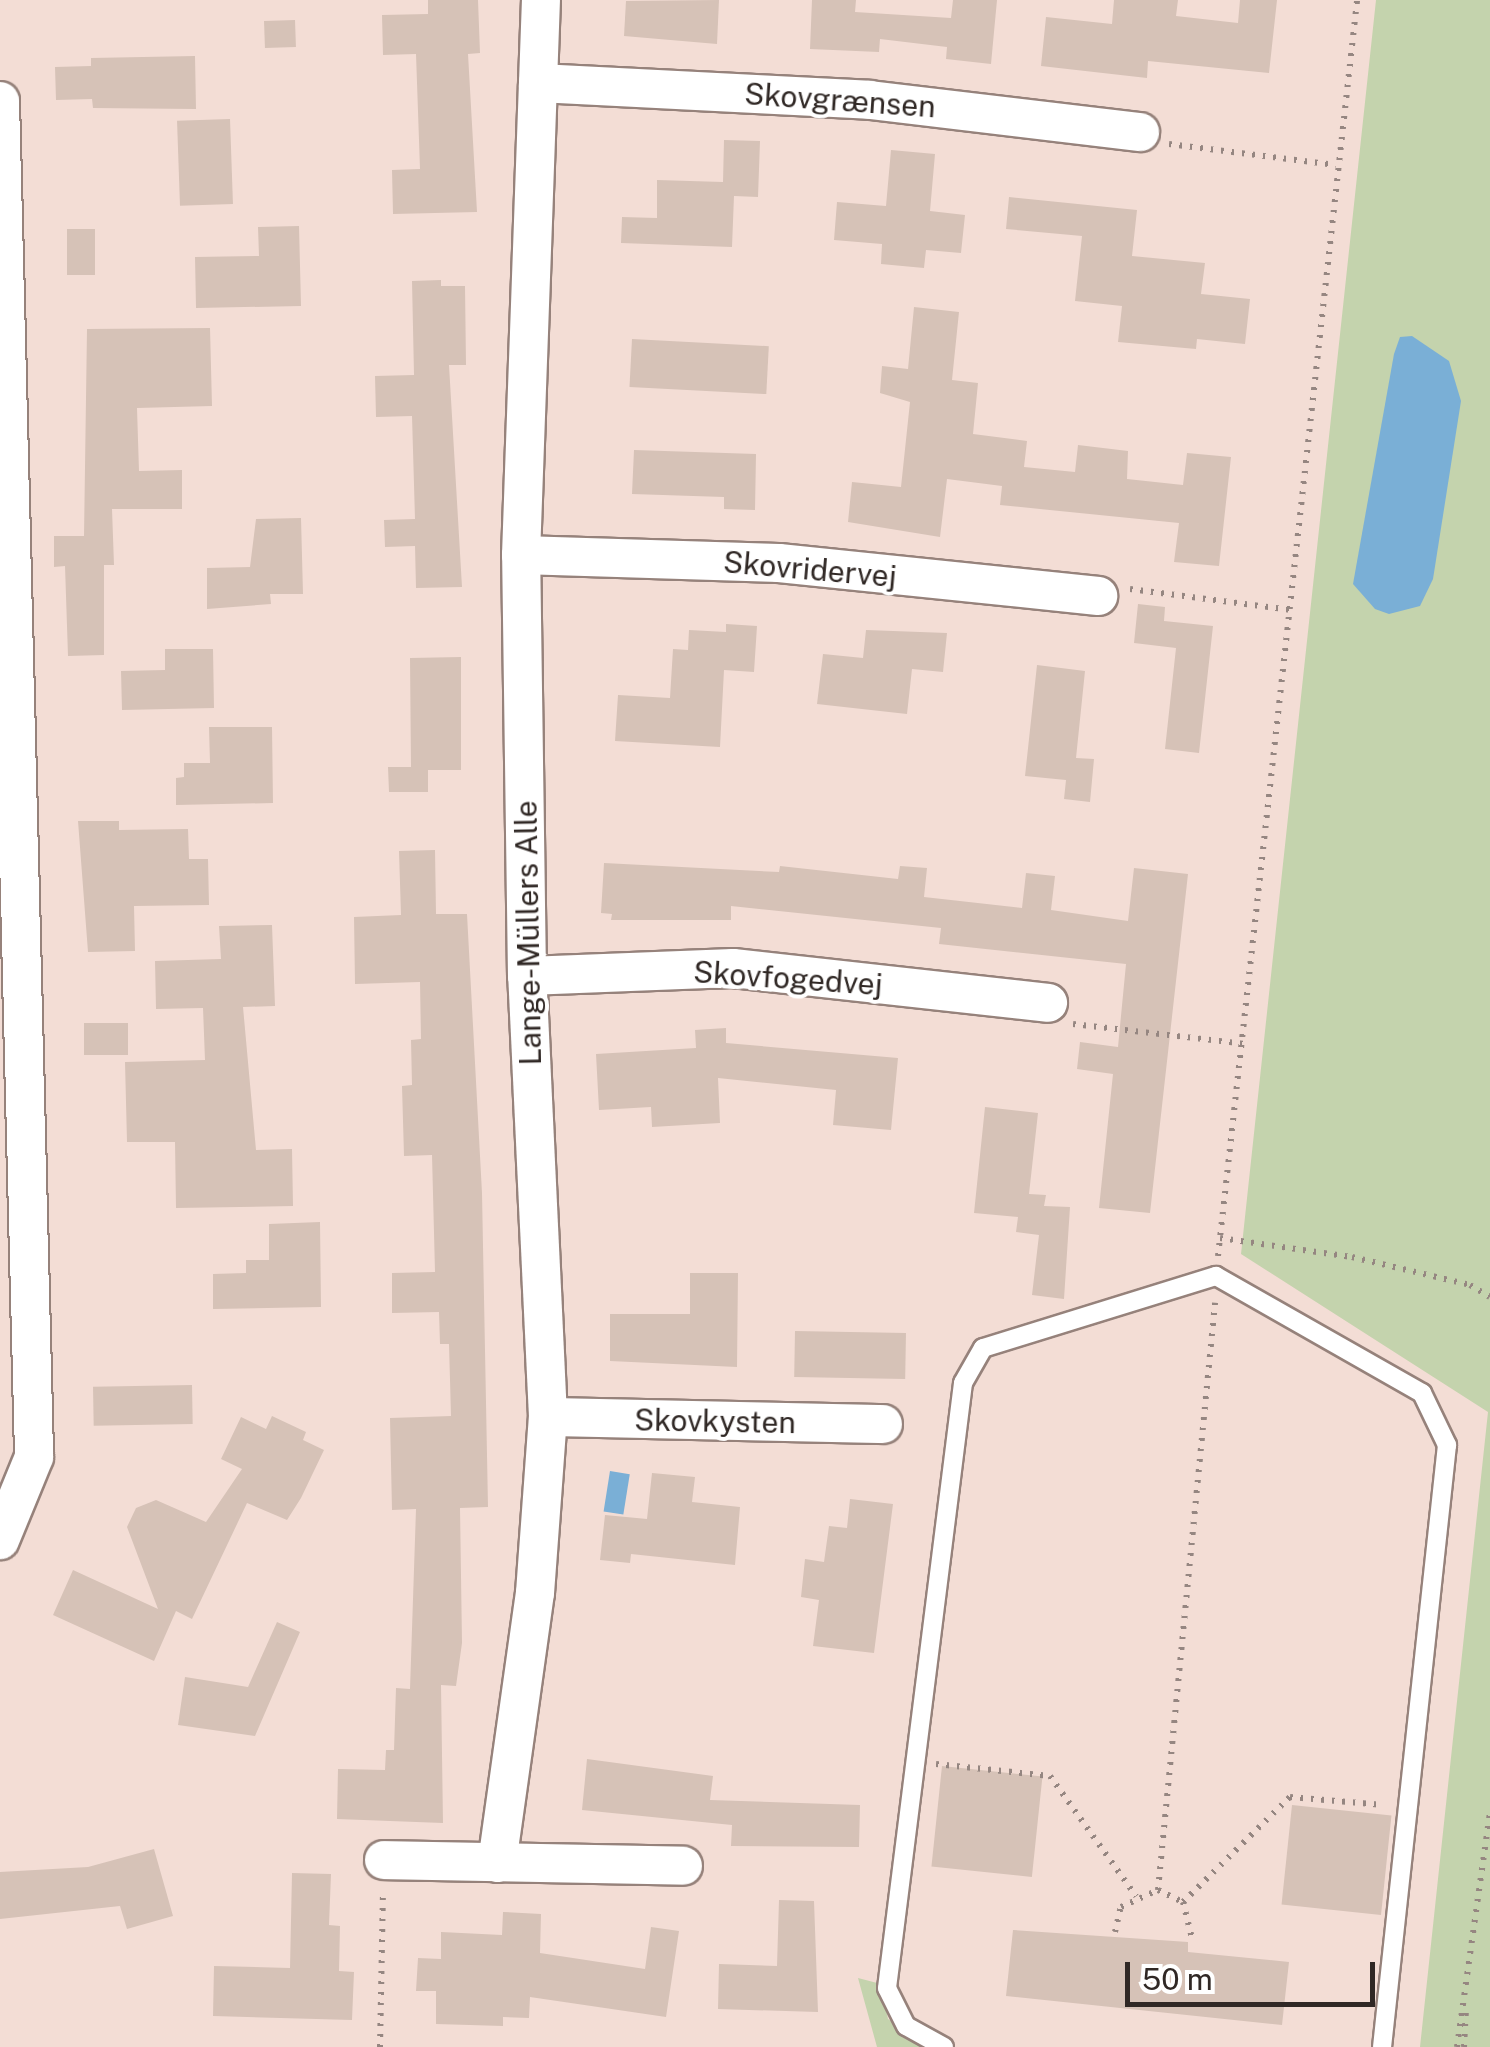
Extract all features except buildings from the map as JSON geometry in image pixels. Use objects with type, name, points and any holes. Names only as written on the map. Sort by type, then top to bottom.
[{"type":"street","name":"Lange-Müllers Alle","points":[[497,1863],[536,1593],[548,1418],[528,976],[521,555],[541,0]]},
{"type":"street","name":"Skovgrænsen","points":[[538,84],[870,100],[1140,132]]},
{"type":"street","points":[[0,102],[34,1458],[0,1540]]},
{"type":"street","name":"Skovridervej","points":[[521,555],[778,563],[1098,596]]},
{"type":"street","name":"Skovfogedvej","points":[[528,976],[733,968],[1048,1003]]},
{"type":"street","name":"Skovkysten","points":[[548,1418],[882,1424]]},
{"type":"street","points":[[384,1860],[683,1866]]},
{"type":"lane","points":[[944,2047],[906,2026],[887,1988],[963,1383],[983,1348],[1216,1276],[1422,1394],[1448,1444],[1382,2047]]},
{"type":"path","points":[[1158,1890],[1220,1238],[1245,1044],[1336,164],[1357,0]]},
{"type":"path","points":[[1140,132],[1157,143],[1336,164]]},
{"type":"path","points":[[1098,596],[1112,586],[1292,610]]},
{"type":"path","points":[[1048,1003],[1062,1022],[1245,1044]]},
{"type":"path","points":[[1220,1238],[1352,1258],[1470,1285],[1490,1298]]},
{"type":"path","points":[[915,1761],[1050,1776],[1136,1896]]},
{"type":"path","points":[[1183,1902],[1290,1798],[1409,1807]]},
{"type":"path","points":[[1460,2047],[1490,1813]]},
{"type":"path","points":[[380,2047],[384,1860]]},
{"type":"path","points":[[1114,1932],[1122,1906],[1136,1896],[1158,1890],[1183,1902]]},
{"type":"path","points":[[1183,1902],[1192,1939]]},
{"type":"green space","points":[[1376,0],[1490,0],[1490,2047],[1420,2047],[1488,1412],[1241,1254]]},
{"type":"green space","points":[[858,1978],[881,1984],[888,2019],[929,2047],[877,2047]]},
{"type":"water","points":[[1412,336],[1449,361],[1461,401],[1433,579],[1420,606],[1389,614],[1375,609],[1353,584],[1394,354],[1400,337]]},
{"type":"water","points":[[610,1471],[630,1474],[623,1515],[604,1511]]}]
